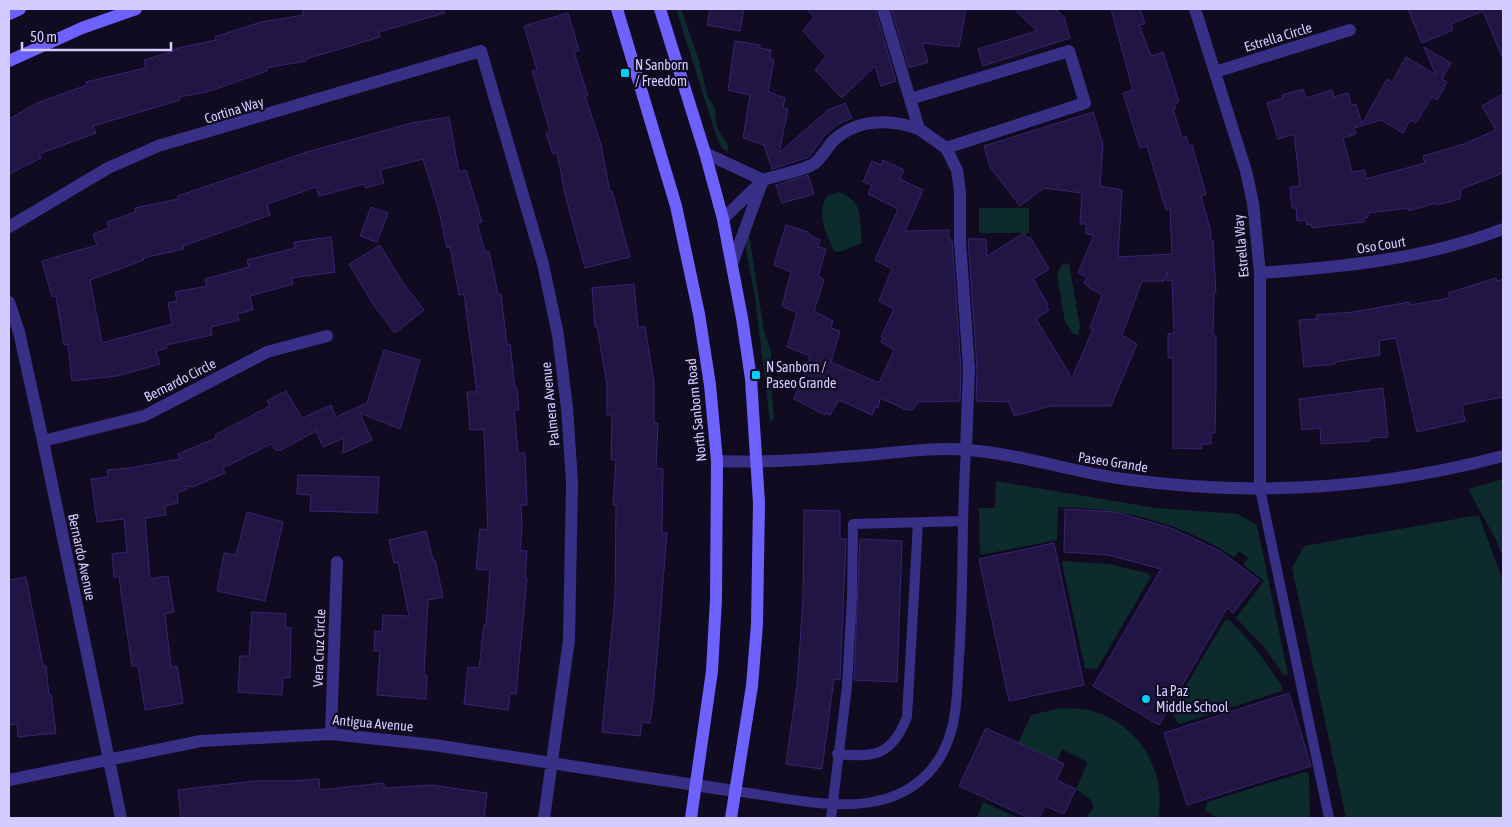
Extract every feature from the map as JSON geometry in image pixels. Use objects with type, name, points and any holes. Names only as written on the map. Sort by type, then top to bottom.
[{"type":"main road","points":[[9,14],[20,9]]},
{"type":"main road","points":[[9,61],[82,28],[136,9]]},
{"type":"main road","name":"North Sanborn Road","points":[[617,9],[678,215],[699,314],[710,385],[717,461],[716,590],[712,671],[694,786],[691,818]]},
{"type":"main road","points":[[660,9],[706,153],[732,264],[751,379],[760,556],[757,624],[752,686],[731,818]]},
{"type":"street","points":[[882,9],[918,129]]},
{"type":"street","name":"Estrella Way","points":[[1195,9],[1246,171],[1253,203],[1260,273],[1260,488]]},
{"type":"street","name":"Estrella Circle","points":[[1215,72],[1350,30]]},
{"type":"street","name":"Cortina Way","points":[[9,227],[108,168],[158,146],[481,51]]},
{"type":"street","name":"Palmera Avenue","points":[[481,51],[543,264],[558,335],[567,408],[572,482],[570,640],[544,818]]},
{"type":"street","points":[[910,99],[1069,51],[1085,103],[946,148]]},
{"type":"street","points":[[722,219],[763,180],[812,165],[844,132],[858,126],[888,121],[918,129],[946,148],[957,170],[960,192],[960,242],[969,377],[966,450]]},
{"type":"street","points":[[706,153],[763,180]]},
{"type":"street","points":[[732,264],[763,180]]},
{"type":"street","name":"Oso Court","points":[[1260,273],[1329,268],[1420,254],[1503,228]]},
{"type":"street","name":"Bernardo Avenue","points":[[9,302],[19,332],[43,441],[121,818]]},
{"type":"street","name":"Bernardo Circle","points":[[43,441],[144,416],[267,352],[327,336]]},
{"type":"street","name":"Paseo Grande","points":[[717,461],[756,463],[908,451],[966,450],[1139,482],[1190,487],[1321,488],[1393,480],[1503,456]]},
{"type":"street","name":"Vera Cruz Circle","points":[[331,734],[337,562]]},
{"type":"street","name":"Antigua Avenue","points":[[9,780],[109,758],[201,741],[331,734],[398,740],[734,791]]},
{"type":"lane","points":[[734,791],[832,803],[867,803],[897,795],[920,781],[943,753],[951,731],[957,695],[963,600],[963,521],[966,450]]},
{"type":"lane","points":[[1260,488],[1329,818]]},
{"type":"lane","points":[[831,818],[837,754],[847,686],[852,597],[853,524],[963,521]]},
{"type":"lane","points":[[837,754],[867,756],[883,751],[898,737],[908,717],[918,523]]},
{"type":"green space","points":[[676,9],[681,9],[699,60],[707,95],[715,109],[717,128],[728,145],[728,152],[722,148],[716,135]]},
{"type":"green space","points":[[838,192],[853,200],[857,206],[862,243],[839,252],[834,251],[825,231],[822,217],[822,210],[827,196]]},
{"type":"green space","points":[[979,208],[1029,208],[1029,233],[979,233]]},
{"type":"green space","points":[[749,235],[764,331],[771,351],[774,419],[770,422],[755,298],[746,249]]},
{"type":"green space","points":[[1069,263],[1080,327],[1078,335],[1072,333],[1065,322],[1057,275],[1061,265]]},
{"type":"green space","points":[[1503,479],[1503,558],[1496,540],[1468,489]]},
{"type":"green space","points":[[996,481],[1156,508],[1237,514],[1257,525],[1288,675],[1284,675],[1264,647],[1236,618],[1264,581],[1243,564],[1248,558],[1239,551],[1234,557],[1192,535],[1150,519],[1105,510],[1058,507],[1057,540],[980,555],[979,508],[995,508]]},
{"type":"green space","points":[[1479,516],[1503,581],[1503,818],[1346,818],[1292,568],[1304,546]]},
{"type":"green space","points":[[1064,561],[1109,564],[1146,573],[1151,576],[1097,669],[1085,668],[1062,563]]},
{"type":"green space","points":[[1225,620],[1229,620],[1244,635],[1270,668],[1282,686],[1282,691],[1179,724],[1171,711]]},
{"type":"green space","points":[[1061,708],[1088,710],[1109,717],[1136,738],[1146,752],[1158,783],[1160,800],[1158,818],[1085,818],[1093,809],[1092,801],[1076,789],[1088,762],[1062,749],[1057,761],[1018,743],[1031,715]]},
{"type":"green space","points":[[1305,772],[1309,774],[1310,818],[1219,818],[1205,811],[1207,802]]},
{"type":"green space","points":[[983,802],[1018,818],[977,818]]},
{"type":"building","points":[[302,9],[444,9],[444,13],[379,32],[380,37],[306,59],[306,61],[266,68],[267,71],[207,92],[179,97],[180,100],[93,126],[96,133],[39,154],[41,158],[9,174],[9,119],[37,103],[87,85],[86,82],[146,68],[144,60],[174,51],[174,49],[216,40],[215,37],[261,22],[304,15]]},
{"type":"building","points":[[710,9],[744,9],[740,31],[707,25]]},
{"type":"building","points":[[807,9],[875,9],[896,81],[881,86],[875,66],[842,98],[815,70],[826,56],[803,31],[814,17]]},
{"type":"building","points":[[891,9],[966,9],[959,47],[922,43],[928,62],[909,68]]},
{"type":"building","points":[[1014,9],[1055,9],[1064,17],[1070,38],[983,66],[978,49],[1037,31]]},
{"type":"building","points":[[1111,9],[1140,9],[1145,24],[1139,25],[1151,56],[1163,52],[1179,102],[1174,104],[1176,108],[1173,109],[1182,138],[1186,136],[1189,146],[1192,145],[1206,194],[1201,196],[1210,228],[1211,241],[1213,240],[1216,293],[1214,293],[1213,336],[1216,336],[1216,386],[1215,433],[1211,433],[1211,444],[1202,444],[1202,449],[1173,448],[1173,358],[1168,358],[1168,334],[1174,333],[1172,280],[1167,281],[1167,272],[1164,281],[1142,281],[1122,335],[1137,344],[1111,406],[1051,406],[1014,416],[1009,402],[976,401],[977,368],[968,239],[986,239],[987,256],[1024,233],[1028,239],[1030,237],[1049,269],[1033,279],[1049,310],[1036,319],[1072,378],[1093,329],[1090,328],[1102,295],[1088,287],[1084,283],[1087,277],[1078,273],[1094,235],[1086,234],[1086,224],[1080,224],[1082,193],[1044,188],[1020,206],[990,167],[984,146],[1093,112],[1103,144],[1100,186],[1122,190],[1118,257],[1172,254],[1170,208],[1166,210],[1147,146],[1140,148],[1123,93],[1133,90]]},
{"type":"building","points":[[1408,9],[1503,9],[1503,59],[1483,11],[1451,24],[1453,30],[1422,43]]},
{"type":"building","points":[[568,13],[579,50],[574,52],[588,96],[585,96],[601,145],[610,192],[612,191],[630,257],[585,268],[565,194],[557,152],[553,154],[546,133],[550,131],[532,71],[537,70],[524,26]]},
{"type":"building","points":[[735,41],[760,45],[760,48],[771,50],[770,59],[774,60],[768,92],[785,98],[783,108],[788,109],[779,153],[828,110],[845,103],[852,118],[838,124],[825,135],[809,157],[772,169],[764,145],[743,138],[750,95],[728,90]]},
{"type":"building","points":[[1424,47],[1451,63],[1442,79],[1447,82],[1437,100],[1432,97],[1416,123],[1410,120],[1403,133],[1381,120],[1354,128],[1356,134],[1343,138],[1352,172],[1365,170],[1366,179],[1425,163],[1423,156],[1464,144],[1496,130],[1482,106],[1503,94],[1503,173],[1461,189],[1460,199],[1437,205],[1436,203],[1409,211],[1409,208],[1368,213],[1368,217],[1364,218],[1364,222],[1312,228],[1311,224],[1307,225],[1306,220],[1297,221],[1296,208],[1292,208],[1290,187],[1300,186],[1294,134],[1278,139],[1267,103],[1283,98],[1282,95],[1303,89],[1306,98],[1332,90],[1334,97],[1348,93],[1351,105],[1356,104],[1362,124],[1387,79],[1392,82],[1406,57],[1436,75]]},
{"type":"building","points":[[449,117],[459,172],[466,170],[482,222],[477,223],[485,252],[489,251],[498,294],[501,294],[507,345],[510,344],[515,388],[517,388],[519,410],[514,410],[518,453],[525,453],[527,505],[521,505],[520,550],[527,551],[525,578],[527,578],[516,694],[510,693],[508,710],[464,704],[468,667],[479,668],[484,625],[486,625],[490,570],[476,569],[480,529],[488,530],[484,429],[470,430],[467,392],[477,392],[464,294],[459,295],[450,247],[447,248],[439,211],[423,159],[380,170],[384,183],[366,188],[364,184],[319,196],[316,187],[267,204],[270,215],[183,246],[184,249],[143,258],[144,260],[90,280],[102,343],[172,324],[168,303],[177,301],[175,292],[207,286],[205,279],[249,267],[247,260],[295,248],[294,242],[331,237],[335,272],[291,278],[293,284],[250,296],[253,310],[237,314],[239,320],[211,327],[212,335],[166,345],[167,348],[156,351],[160,364],[117,376],[72,381],[68,344],[64,345],[56,296],[52,297],[42,261],[97,245],[93,234],[109,228],[107,222],[136,212],[135,208],[178,199],[178,196],[307,152],[412,123]]},
{"type":"building","points":[[883,160],[904,170],[900,179],[923,190],[905,231],[949,230],[949,240],[952,240],[961,368],[960,401],[918,402],[912,410],[907,410],[880,398],[878,408],[875,407],[872,415],[839,400],[830,415],[825,413],[825,415],[794,399],[810,356],[787,347],[797,313],[782,306],[791,272],[774,265],[786,225],[808,232],[808,234],[820,240],[818,247],[826,249],[818,276],[824,280],[814,311],[833,321],[831,328],[840,331],[831,362],[879,383],[894,350],[881,342],[883,338],[881,337],[894,309],[879,301],[892,269],[875,260],[898,209],[868,194],[872,185],[863,182],[872,161],[881,165]]},
{"type":"building","points":[[808,175],[814,194],[782,203],[776,185]]},
{"type":"building","points":[[371,207],[388,213],[377,242],[360,236]]},
{"type":"building","points":[[380,245],[403,283],[424,310],[395,333],[375,307],[349,264]]},
{"type":"building","points":[[1496,278],[1497,281],[1503,279],[1503,397],[1462,405],[1465,421],[1417,432],[1396,338],[1379,341],[1380,355],[1335,362],[1335,364],[1304,367],[1299,320],[1317,319],[1316,315],[1353,312],[1410,302],[1410,305],[1450,298],[1448,293]]},
{"type":"building","points":[[634,284],[638,328],[645,326],[654,383],[654,423],[658,423],[656,468],[663,469],[662,533],[667,533],[654,693],[650,723],[642,722],[640,736],[602,732],[615,598],[616,505],[613,505],[616,460],[611,460],[612,415],[607,415],[607,385],[597,327],[595,327],[592,288]]},
{"type":"building","points":[[384,350],[420,360],[400,429],[360,413],[372,440],[343,453],[344,438],[323,447],[316,431],[281,450],[275,450],[271,444],[223,468],[225,473],[193,487],[187,486],[187,489],[177,493],[178,503],[165,506],[166,515],[145,518],[150,579],[168,576],[174,612],[165,614],[171,667],[177,666],[183,703],[145,710],[138,666],[132,666],[119,577],[114,577],[112,554],[127,552],[124,519],[97,522],[91,479],[108,477],[107,470],[180,459],[178,454],[216,438],[215,435],[270,406],[267,401],[286,391],[302,418],[331,405],[336,417],[367,403]]},
{"type":"building","points":[[1383,388],[1388,437],[1370,438],[1370,441],[1321,444],[1320,428],[1302,430],[1299,399]]},
{"type":"building","points":[[298,475],[379,477],[377,513],[310,511],[311,495],[297,494]]},
{"type":"building","points":[[1065,509],[1115,512],[1171,528],[1220,551],[1259,580],[1233,613],[1227,608],[1159,725],[1093,686],[1161,569],[1108,555],[1064,552]]},
{"type":"building","points":[[804,510],[840,511],[840,539],[846,539],[840,680],[834,679],[822,769],[786,764],[797,686],[803,599]]},
{"type":"building","points":[[247,512],[283,522],[265,601],[217,591],[224,553],[236,555]]},
{"type":"building","points":[[426,531],[443,597],[428,600],[424,675],[427,675],[426,699],[377,695],[380,651],[374,651],[375,631],[382,632],[383,615],[409,616],[398,562],[394,563],[389,540]]},
{"type":"building","points":[[860,539],[902,541],[897,682],[854,680]]},
{"type":"building","points":[[1054,543],[1084,685],[1009,701],[979,559]]},
{"type":"building","points":[[26,577],[43,666],[46,666],[56,733],[18,737],[17,724],[9,725],[9,580]]},
{"type":"building","points":[[252,612],[286,614],[285,627],[291,628],[290,678],[283,678],[282,695],[238,692],[240,656],[249,656]]},
{"type":"building","points":[[1289,693],[1311,766],[1187,805],[1164,733]]},
{"type":"building","points":[[986,728],[1064,764],[1056,780],[1076,789],[1064,814],[1045,806],[1039,818],[1029,818],[959,786]]},
{"type":"building","points":[[319,779],[320,790],[384,783],[384,788],[431,785],[487,793],[484,818],[181,818],[178,790],[254,781]]},
{"type":"place","name":"N Sanborn / Freedom","points":[[625,73]]},
{"type":"place","name":"N Sanborn / Paseo Grande","points":[[756,375]]},
{"type":"place","name":"La Paz Middle School","points":[[1146,699]]}]
